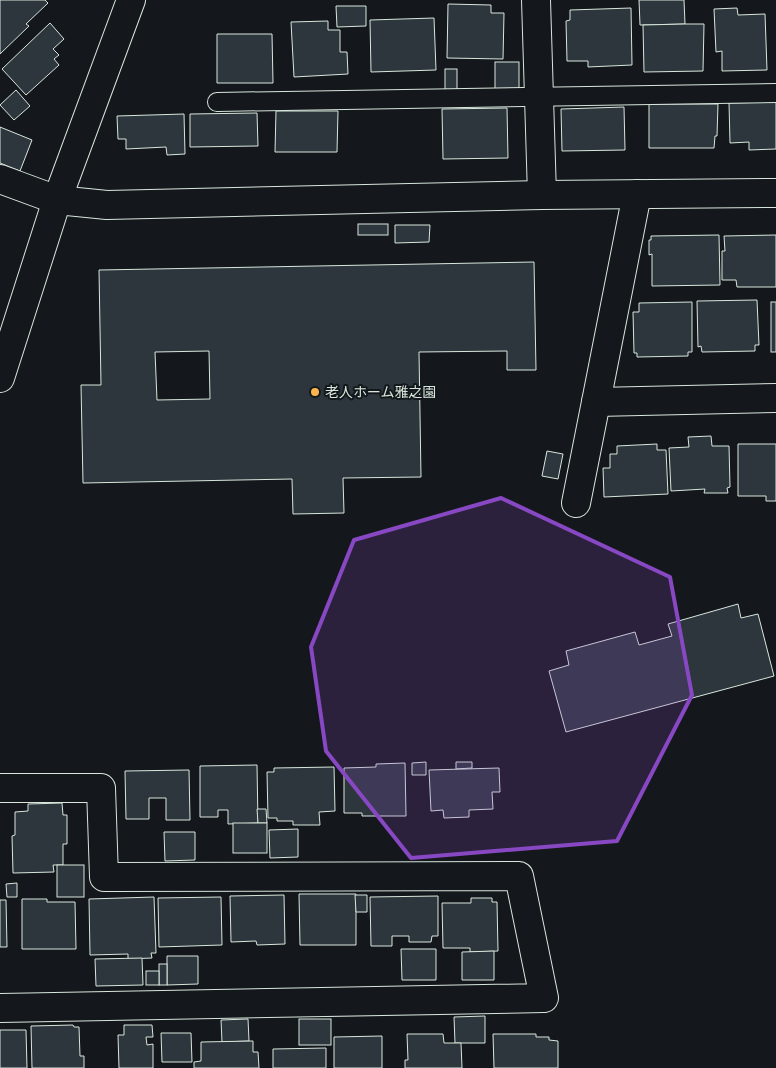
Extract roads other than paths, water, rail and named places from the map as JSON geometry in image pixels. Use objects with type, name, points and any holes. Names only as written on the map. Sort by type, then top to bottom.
[{"type":"street","points":[[0,378],[57,200],[131,0]]},
{"type":"street","points":[[536,0],[542,195]]},
{"type":"street","points":[[0,179],[57,200],[107,206],[542,195],[776,193]]},
{"type":"street","points":[[576,503],[637,194]]},
{"type":"street","points":[[596,402],[776,398]]},
{"type":"street","points":[[0,788],[101,788],[104,877],[519,876],[544,998],[0,1008]]},
{"type":"lane","points":[[217,102],[776,93]]},
{"type":"place","name":"老人ホーム雅之園","points":[[315,392]]}]
